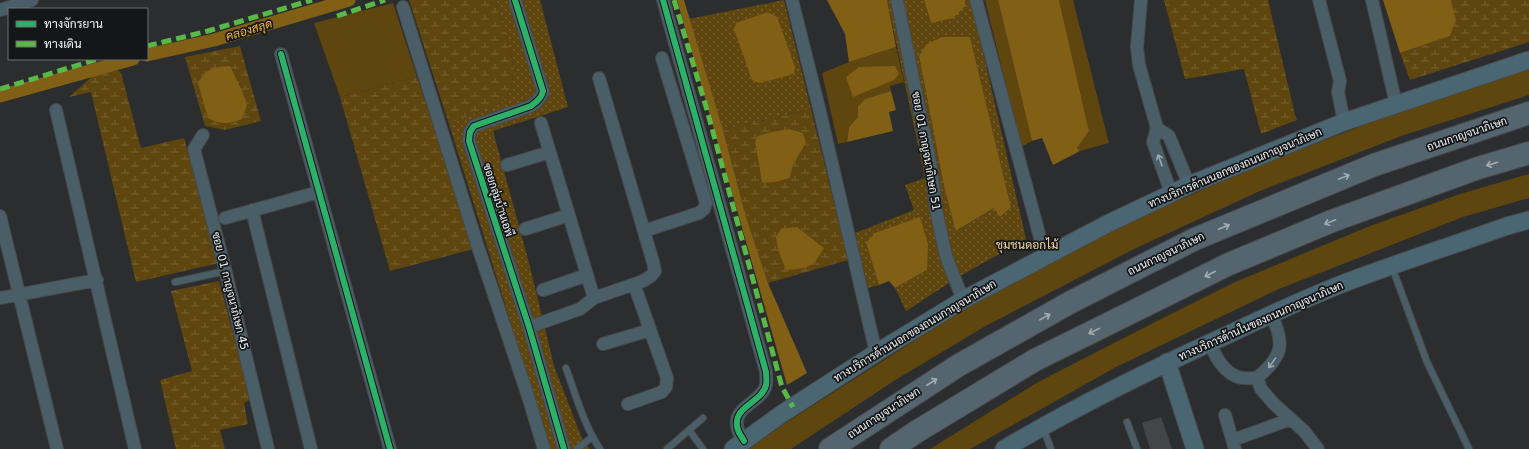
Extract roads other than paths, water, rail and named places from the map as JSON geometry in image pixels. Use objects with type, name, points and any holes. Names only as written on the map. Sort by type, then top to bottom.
[{"type":"highway","name":"ถนนกาญจนาภิเษก","points":[[830,449],[959,364],[1071,302],[1195,239],[1374,165],[1529,113]]},
{"type":"highway","points":[[891,449],[916,432],[1035,360],[1229,264],[1332,221],[1478,168],[1529,153]]},
{"type":"main road","name":"ทางบริการด้านนอกของถนนกาญจนาภิเษก","points":[[738,445],[783,413],[876,353],[963,300],[1045,256],[1171,193],[1344,122],[1529,60]]},
{"type":"main road","name":"ทางบริการด้านในของถนนกาญจนาภิเษก","points":[[1004,449],[1042,427],[1167,362],[1271,315],[1347,282],[1507,226],[1529,220]]},
{"type":"main road","points":[[1167,362],[1195,449]]},
{"type":"street","points":[[0,10],[32,0]]},
{"type":"street","name":"ซอยกลุ่มบ้านเอพี","points":[[515,0],[543,91],[538,100],[532,106],[474,126],[470,132],[469,141],[529,327],[564,449]]},
{"type":"street","points":[[663,0],[766,372],[767,384],[765,389],[740,413],[737,419],[738,445]]},
{"type":"street","points":[[792,0],[820,112],[876,353]]},
{"type":"street","name":"ซอย 01 กาญจนากิเษก 51","points":[[897,0],[931,167],[936,210],[946,256],[963,300]]},
{"type":"street","points":[[976,0],[1045,256]]},
{"type":"street","points":[[1141,0],[1137,47],[1139,65],[1157,128],[1153,142],[1171,193]]},
{"type":"street","points":[[1319,0],[1340,81],[1338,92],[1344,122]]},
{"type":"street","points":[[1372,0],[1396,104]]},
{"type":"street","points":[[403,7],[477,244],[528,396],[544,449]]},
{"type":"street","points":[[281,54],[390,449]]},
{"type":"street","points":[[644,231],[699,213],[704,209],[706,203],[662,58]]},
{"type":"street","points":[[529,327],[580,309],[594,298],[634,284],[651,276],[655,272],[599,78]]},
{"type":"street","points":[[56,110],[97,280],[135,449]]},
{"type":"street","points":[[541,123],[594,298]]},
{"type":"street","points":[[1157,128],[1169,136],[1189,185]]},
{"type":"street","name":"ซอย 01 กาญจนาภิเษก 45","points":[[203,135],[194,149],[226,271],[268,449]]},
{"type":"street","points":[[507,164],[550,152]]},
{"type":"street","points":[[225,218],[319,192]]},
{"type":"street","points":[[252,210],[311,449]]},
{"type":"street","points":[[525,229],[568,215]]},
{"type":"street","points":[[0,216],[57,449]]},
{"type":"street","points":[[543,290],[587,275]]},
{"type":"street","points":[[0,298],[97,280]]},
{"type":"street","points":[[628,404],[662,392],[666,387],[667,378],[634,284]]},
{"type":"street","points":[[1210,343],[1215,357],[1225,369],[1238,377],[1257,378],[1271,366],[1280,351],[1278,327],[1271,315]]},
{"type":"street","points":[[603,344],[650,330]]},
{"type":"street","points":[[1257,378],[1261,389],[1274,404],[1304,431],[1318,449]]},
{"type":"street","points":[[1225,415],[1234,444],[1291,419]]},
{"type":"lane","points":[[1392,267],[1427,362],[1469,449]]},
{"type":"lane","points":[[175,282],[226,271]]},
{"type":"lane","points":[[566,368],[592,436],[600,449]]},
{"type":"lane","points":[[667,449],[703,418]]},
{"type":"lane","points":[[1128,422],[1136,449]]},
{"type":"lane","points":[[1042,427],[1051,449]]},
{"type":"lane","points":[[689,430],[703,449]]},
{"type":"lane","points":[[577,449],[592,436]]},
{"type":"waterway","name":"คลองสลุด","points":[[148,55],[214,40],[349,0]]},
{"type":"waterway","name":"คลองสลุด","points":[[0,96],[129,60]]},
{"type":"district","name":"ชุมชนดอกไม้","points":[[1027,245]]}]
